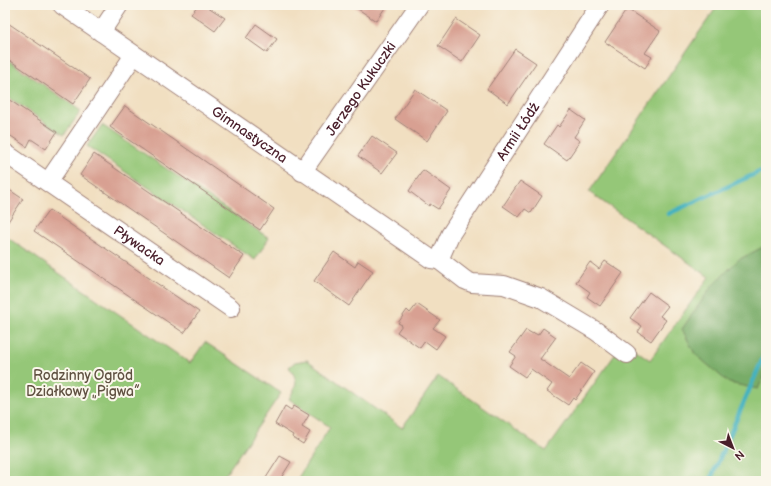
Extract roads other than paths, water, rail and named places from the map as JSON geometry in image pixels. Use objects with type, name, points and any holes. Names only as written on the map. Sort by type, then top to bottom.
[{"type":"street","name":"Gimnastyczna","points":[[62,5],[302,172],[431,259],[440,260],[465,280],[472,283],[504,285],[541,298],[596,331],[627,354]]},
{"type":"street","points":[[101,32],[119,5]]},
{"type":"street","name":"Jerzego Kukuczki","points":[[302,172],[419,5]]},
{"type":"street","name":"Armii Łódź","points":[[440,260],[450,235],[600,5]]},
{"type":"street","points":[[48,182],[134,55]]},
{"type":"street","name":"Pływacka","points":[[5,153],[231,308]]},
{"type":"waterway","points":[[668,214],[766,169]]},
{"type":"waterway","points":[[712,476],[766,351]]},
{"type":"park label","name":"Rodzinny Ogród Działkowy „Pigwa”","points":[[83,384]]}]
